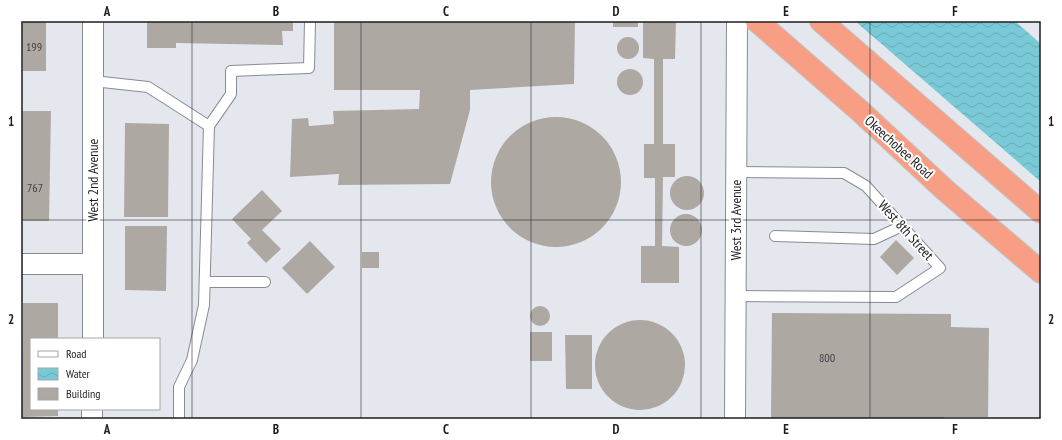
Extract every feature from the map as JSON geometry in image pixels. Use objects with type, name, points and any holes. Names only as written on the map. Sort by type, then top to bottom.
[{"type":"highway","name":"Okeechobee Road","points":[[758,21],[860,111],[945,190],[1041,272]]},
{"type":"highway","points":[[821,21],[1041,212]]},
{"type":"street","name":"West 2nd Avenue","points":[[93,21],[93,338]]},
{"type":"street","name":"West 3rd Avenue","points":[[735,419],[737,21]]},
{"type":"street","points":[[21,264],[93,264]]},
{"type":"lane","points":[[179,419],[179,387],[192,360],[204,305],[209,126],[231,94],[231,71],[309,68],[310,21]]},
{"type":"lane","points":[[93,81],[148,87],[209,126]]},
{"type":"lane","name":"West 8th Street","points":[[735,296],[896,297],[940,268],[866,186],[844,173],[736,172]]},
{"type":"lane","points":[[775,236],[874,238],[902,226]]},
{"type":"lane","points":[[205,282],[265,282]]},
{"type":"water","points":[[855,21],[1015,21],[1041,44],[1041,182]]},
{"type":"building","points":[[22,21],[46,21],[46,71],[23,71]]},
{"type":"building","points":[[147,21],[293,21],[293,31],[282,31],[283,45],[176,43],[176,48],[147,48]]},
{"type":"building","points":[[334,21],[575,21],[574,84],[470,90],[470,110],[450,184],[338,185],[339,174],[290,177],[292,119],[308,118],[309,126],[334,124],[333,111],[419,109],[420,90],[334,90]]},
{"type":"building","points":[[613,21],[638,21],[638,27],[613,27]]},
{"type":"building","points":[[643,21],[676,21],[675,59],[663,59],[663,144],[675,144],[675,177],[663,177],[662,246],[679,247],[679,283],[641,283],[641,246],[655,246],[655,178],[644,178],[644,144],[654,144],[654,59],[643,58]]},
{"type":"building","points":[[628,37],[636,40],[639,48],[636,56],[628,59],[620,56],[617,48],[620,40]]},
{"type":"building","points":[[630,69],[639,73],[643,82],[639,91],[630,95],[621,91],[617,82],[621,73]]},
{"type":"building","points":[[22,111],[51,111],[49,221],[21,221]]},
{"type":"building","points":[[556,117],[581,122],[602,136],[616,157],[621,182],[616,207],[602,228],[581,242],[556,247],[531,242],[510,228],[496,207],[491,182],[496,157],[510,136],[531,122]]},
{"type":"building","points":[[125,123],[169,124],[168,217],[124,217]]},
{"type":"building","points":[[684,176],[690,176],[699,181],[703,187],[703,199],[699,205],[690,210],[684,210],[675,205],[670,196],[670,190],[675,181]]},
{"type":"building","points":[[262,190],[282,211],[262,230],[281,249],[266,263],[247,243],[251,239],[232,219]]},
{"type":"building","points":[[683,214],[689,214],[699,221],[702,230],[701,236],[695,243],[689,246],[683,246],[673,239],[670,233],[670,227],[677,217]]},
{"type":"building","points":[[125,226],[167,226],[166,291],[125,290]]},
{"type":"building","points":[[896,240],[914,258],[897,275],[880,257]]},
{"type":"building","points":[[310,241],[335,267],[307,294],[282,268]]},
{"type":"building","points":[[362,252],[379,252],[379,268],[362,268]]},
{"type":"building","points":[[23,303],[58,303],[58,338],[30,338],[30,410],[58,410],[58,416],[22,417]]},
{"type":"building","points":[[540,306],[547,309],[550,316],[547,323],[540,326],[533,323],[530,316],[533,309]]},
{"type":"building","points":[[772,313],[951,314],[951,327],[989,328],[988,417],[944,417],[944,419],[771,418]]},
{"type":"building","points":[[640,320],[657,324],[672,333],[681,348],[685,365],[681,382],[672,397],[657,406],[640,410],[623,406],[608,397],[599,382],[595,365],[599,348],[608,333],[623,324]]},
{"type":"building","points":[[530,332],[552,332],[552,361],[530,361]]},
{"type":"building","points":[[565,335],[592,335],[592,389],[566,389]]}]
